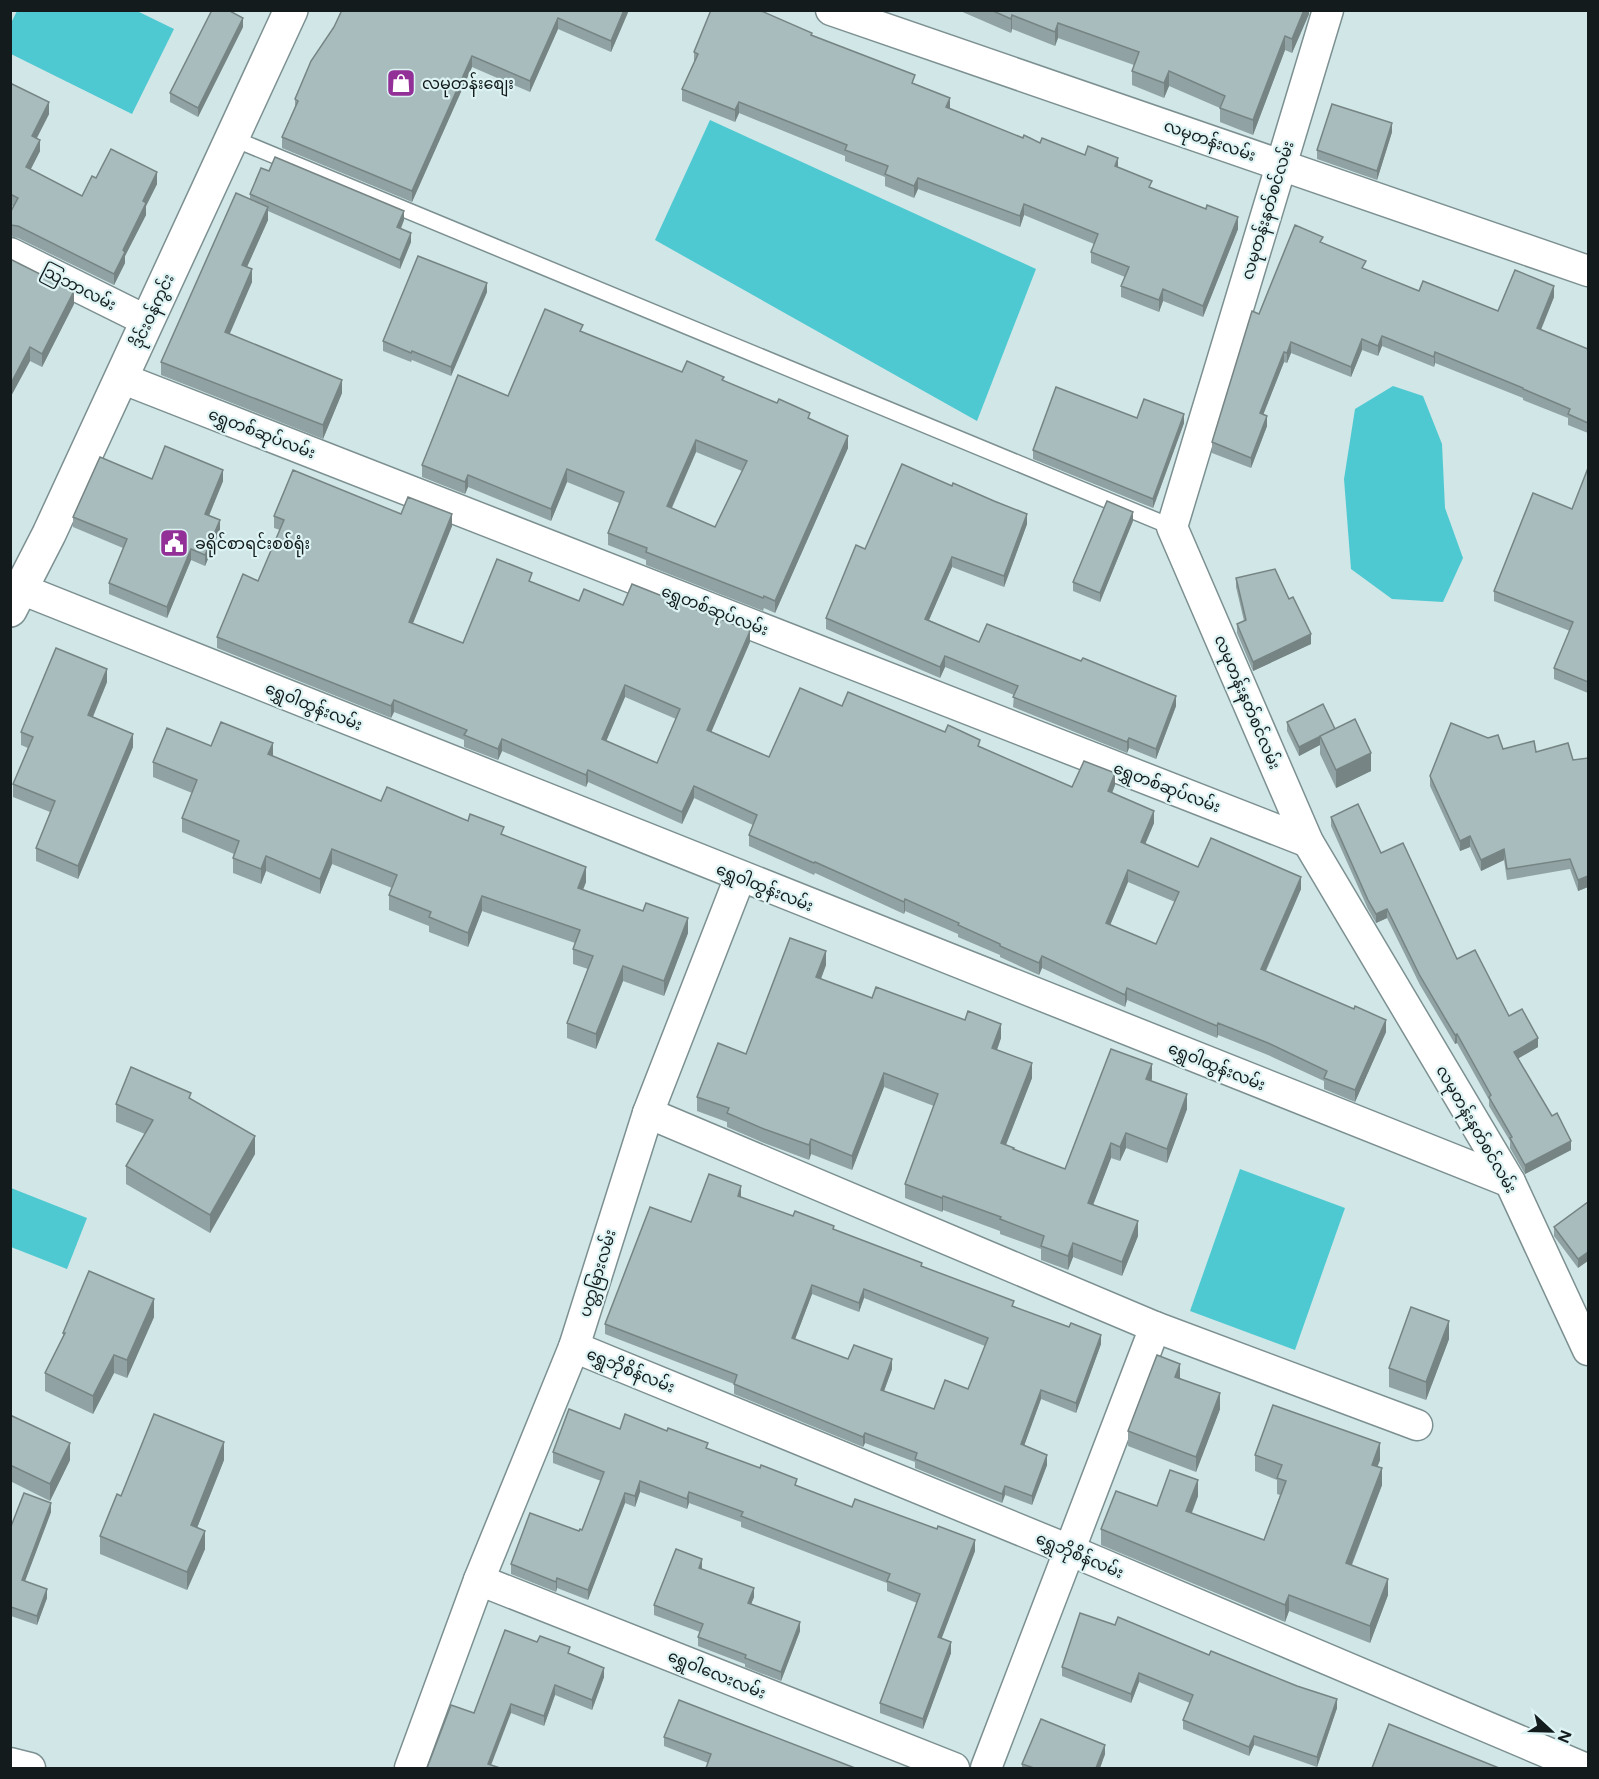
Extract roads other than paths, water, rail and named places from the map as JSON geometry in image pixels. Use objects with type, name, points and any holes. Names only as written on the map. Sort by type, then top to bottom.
[{"type":"street","name":"ဒိုင်းဝန်ကွင်း","points":[[16,600],[49,534],[291,10]]},
{"type":"street","name":"လမုတန်းလမ်း","points":[[831,10],[1588,271]]},
{"type":"street","name":"လမုတန်းနတ်စင်လမ်း","points":[[1328,10],[1172,526],[1308,842],[1510,1182],[1588,1348]]},
{"type":"street","name":"သြဘာလမ်း","points":[[10,253],[147,321]]},
{"type":"street","name":"ရွှေတစ်ဆုပ်လမ်း","points":[[121,378],[1308,842]]},
{"type":"street","name":"ရွှေဝါထွန်းလမ်း","points":[[16,600],[740,877],[1510,1182]]},
{"type":"street","name":"ပတ္တမြားလမ်း","points":[[410,1768],[479,1581],[574,1347],[648,1113],[740,877]]},
{"type":"street","points":[[648,1113],[1155,1327],[1416,1425]]},
{"type":"street","points":[[986,1768],[1155,1327]]},
{"type":"street","name":"ရွှေဘိုစိန်လမ်း","points":[[574,1347],[1069,1550],[1574,1767]]},
{"type":"street","name":"ရွှေဝါလေးလမ်း","points":[[479,1581],[954,1768]]},
{"type":"street","points":[[10,1763],[30,1768]]},
{"type":"lane","points":[[232,138],[1172,526]]},
{"type":"water","points":[[135,10],[174,29],[132,114],[11,54],[11,23],[17,11]]},
{"type":"water","points":[[710,120],[1036,269],[977,421],[655,240]]},
{"type":"water","points":[[1393,386],[1423,396],[1442,444],[1445,508],[1463,558],[1443,602],[1392,599],[1351,569],[1344,479],[1355,409]]},
{"type":"water","points":[[1240,1169],[1345,1208],[1295,1350],[1190,1311]]},
{"type":"water","points":[[11,1188],[87,1218],[67,1269],[11,1247]]},
{"type":"place","name":"လမုတန်းစျေး","points":[[401,83]]},
{"type":"place","name":"ခရိုင်စာရင်းစစ်ရုံး","points":[[174,543]]}]
